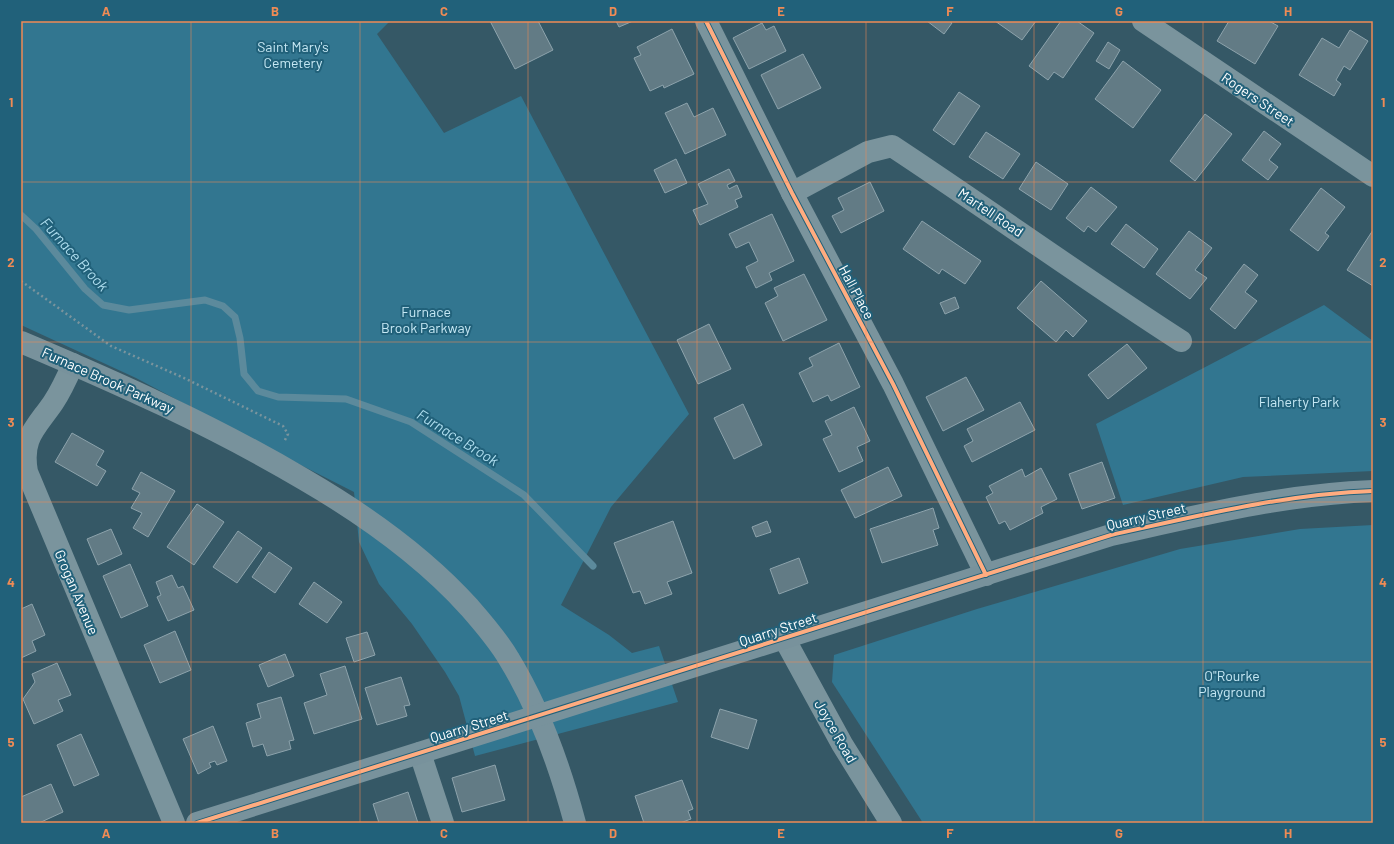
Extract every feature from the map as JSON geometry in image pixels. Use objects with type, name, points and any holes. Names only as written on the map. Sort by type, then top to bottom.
[{"type":"main road","name":"Furnace Brook Parkway","points":[[21,342],[74,364],[192,418],[274,462],[374,524],[412,552],[445,582],[479,618],[509,658],[538,716],[568,796],[574,823]]},
{"type":"main road","name":"Quarry Street","points":[[197,823],[1111,535],[1235,508],[1344,492],[1373,491]]},
{"type":"street","name":"Hall Place","points":[[706,21],[792,193],[893,384],[986,575]]},
{"type":"street","name":"Rogers Street","points":[[1143,21],[1373,176]]},
{"type":"street","name":"Martell Road","points":[[792,193],[868,152],[892,146],[1115,298],[1181,341]]},
{"type":"street","name":"Grogan Avenue","points":[[74,364],[59,394],[29,437],[26,449],[27,472],[174,823]]},
{"type":"street","name":"Joyce Road","points":[[784,638],[842,744],[890,823]]},
{"type":"street","points":[[420,753],[443,823]]},
{"type":"path","points":[[21,281],[111,346],[184,378],[283,426],[288,434],[274,462]]},
{"type":"green space","name":"Furnace Brook Parkway","points":[[21,21],[390,21],[377,34],[444,133],[521,96],[689,414],[611,507],[561,605],[609,635],[632,653],[659,646],[678,702],[475,756],[459,696],[445,672],[412,624],[379,584],[359,542],[354,492],[136,378],[21,325]]},
{"type":"green space","name":"Flaherty Park","points":[[1324,305],[1373,341],[1373,471],[1243,477],[1123,505],[1096,424]]},
{"type":"green space","name":"O\"Rourke Playground","points":[[1373,525],[1373,823],[923,823],[832,682],[834,655],[977,609],[1180,549],[1300,529]]},
{"type":"building","points":[[490,21],[538,21],[553,50],[515,69]]},
{"type":"building","points":[[616,21],[633,21],[619,27]]},
{"type":"building","points":[[927,21],[949,21],[952,23],[944,34]]},
{"type":"building","points":[[995,21],[1036,21],[1022,40]]},
{"type":"building","points":[[1061,21],[1077,21],[1094,33],[1063,78],[1054,72],[1048,80],[1029,66]]},
{"type":"building","points":[[1229,21],[1269,21],[1278,26],[1255,64],[1217,41]]},
{"type":"building","points":[[762,23],[766,30],[774,26],[786,51],[749,69],[733,38]]},
{"type":"building","points":[[672,29],[694,74],[664,88],[663,85],[650,91],[634,58],[641,55],[637,47]]},
{"type":"building","points":[[1350,30],[1368,41],[1350,70],[1344,66],[1336,80],[1341,84],[1334,96],[1299,75],[1322,38],[1339,48]]},
{"type":"building","points":[[1108,42],[1120,50],[1109,69],[1096,61]]},
{"type":"building","points":[[803,54],[821,88],[778,109],[761,75]]},
{"type":"building","points":[[1123,61],[1161,90],[1133,128],[1095,99]]},
{"type":"building","points":[[959,92],[980,106],[954,145],[933,130]]},
{"type":"building","points":[[687,103],[694,117],[713,108],[726,135],[685,154],[665,113]]},
{"type":"building","points":[[1205,114],[1232,134],[1195,181],[1170,161]]},
{"type":"building","points":[[1264,131],[1281,144],[1269,160],[1278,167],[1268,180],[1242,160]]},
{"type":"building","points":[[986,132],[1020,154],[1003,179],[969,157]]},
{"type":"building","points":[[676,159],[687,183],[665,193],[654,170]]},
{"type":"building","points":[[1036,162],[1068,184],[1051,210],[1019,189]]},
{"type":"building","points":[[729,169],[735,181],[727,185],[729,189],[737,185],[742,197],[735,200],[738,207],[700,225],[693,210],[708,204],[698,184]]},
{"type":"building","points":[[870,182],[884,211],[841,233],[832,216],[844,210],[838,198]]},
{"type":"building","points":[[1091,187],[1117,207],[1096,232],[1088,226],[1084,232],[1066,218]]},
{"type":"building","points":[[1321,188],[1345,207],[1325,233],[1329,236],[1318,251],[1290,230]]},
{"type":"building","points":[[772,214],[794,261],[769,273],[772,280],[756,288],[746,267],[758,261],[749,242],[736,248],[729,234]]},
{"type":"building","points":[[922,221],[981,261],[965,284],[942,269],[939,274],[903,249]]},
{"type":"building","points":[[1126,224],[1158,249],[1144,268],[1111,244]]},
{"type":"building","points":[[1373,230],[1373,286],[1347,270]]},
{"type":"building","points":[[1189,231],[1212,248],[1195,270],[1207,278],[1190,299],[1156,274]]},
{"type":"building","points":[[1244,264],[1258,275],[1245,292],[1257,301],[1235,329],[1210,309]]},
{"type":"building","points":[[804,274],[827,320],[783,341],[765,303],[778,296],[774,288]]},
{"type":"building","points":[[1041,281],[1087,321],[1073,337],[1066,330],[1056,342],[1017,308]]},
{"type":"building","points":[[955,297],[959,308],[945,314],[940,303]]},
{"type":"building","points":[[709,324],[731,369],[698,384],[677,340]]},
{"type":"building","points":[[839,343],[860,387],[831,401],[828,395],[813,402],[799,373],[813,366],[809,358]]},
{"type":"building","points":[[1127,344],[1147,368],[1108,399],[1088,375]]},
{"type":"building","points":[[966,377],[984,410],[943,431],[926,397]]},
{"type":"building","points":[[1020,402],[1035,430],[972,462],[964,446],[973,441],[967,429]]},
{"type":"building","points":[[743,404],[762,445],[734,459],[714,418]]},
{"type":"building","points":[[854,407],[870,441],[857,447],[863,461],[839,472],[823,439],[832,435],[825,421]]},
{"type":"building","points":[[72,433],[104,451],[96,465],[106,471],[97,486],[55,462]]},
{"type":"building","points":[[1102,462],[1115,498],[1082,509],[1069,474]]},
{"type":"building","points":[[888,467],[902,496],[855,518],[841,490]]},
{"type":"building","points":[[1041,468],[1057,499],[1041,507],[1043,513],[1010,530],[1005,521],[999,524],[986,497],[993,493],[989,486],[1022,469],[1025,477]]},
{"type":"building","points":[[141,472],[175,491],[148,537],[133,528],[142,513],[131,508],[140,493],[132,489]]},
{"type":"building","points":[[197,504],[224,522],[194,565],[167,547]]},
{"type":"building","points":[[933,508],[939,528],[933,530],[938,545],[882,563],[870,529]]},
{"type":"building","points":[[673,521],[692,573],[667,582],[672,594],[645,604],[640,591],[633,593],[614,543]]},
{"type":"building","points":[[767,521],[771,532],[756,537],[752,527]]},
{"type":"building","points":[[111,529],[122,554],[98,565],[87,539]]},
{"type":"building","points":[[238,531],[262,548],[237,583],[213,567]]},
{"type":"building","points":[[269,552],[292,568],[275,593],[252,577]]},
{"type":"building","points":[[799,558],[808,583],[779,594],[770,569]]},
{"type":"building","points":[[130,564],[148,606],[121,618],[103,576]]},
{"type":"building","points":[[172,575],[178,588],[183,586],[194,610],[168,621],[157,597],[161,595],[156,582]]},
{"type":"building","points":[[314,582],[342,602],[327,623],[299,604]]},
{"type":"building","points":[[32,604],[45,635],[32,641],[36,651],[21,658],[21,609]]},
{"type":"building","points":[[175,631],[191,670],[160,683],[144,645]]},
{"type":"building","points":[[367,632],[375,655],[354,662],[346,638]]},
{"type":"building","points":[[285,654],[294,676],[268,687],[259,665]]},
{"type":"building","points":[[57,663],[71,695],[58,700],[63,711],[34,724],[23,699],[35,682],[32,674]]},
{"type":"building","points":[[345,666],[362,719],[314,734],[304,703],[327,695],[320,674]]},
{"type":"building","points":[[401,677],[410,705],[404,706],[407,716],[377,725],[365,688]]},
{"type":"building","points":[[281,697],[294,740],[289,741],[291,749],[267,756],[263,744],[253,747],[246,723],[261,718],[257,704]]},
{"type":"building","points":[[720,709],[757,720],[748,749],[711,737]]},
{"type":"building","points":[[213,726],[227,761],[217,765],[215,761],[209,763],[211,767],[198,774],[183,739]]},
{"type":"building","points":[[81,734],[99,775],[74,786],[57,745]]},
{"type":"building","points":[[495,765],[505,800],[462,812],[452,778]]},
{"type":"building","points":[[682,780],[693,809],[688,811],[691,819],[680,823],[644,823],[635,796]]},
{"type":"building","points":[[51,784],[63,812],[39,823],[21,823],[21,797]]},
{"type":"building","points":[[408,792],[418,823],[379,823],[373,804]]},
{"type":"waterway","name":"Furnace Brook","points":[[21,215],[36,229],[85,289],[103,305],[129,310],[205,300],[223,306],[235,317],[240,338],[244,374],[258,391],[278,397],[346,399],[411,422],[524,495],[593,566]]},
{"type":"cycle path","points":[[706,21],[792,193],[893,384],[986,575]]},
{"type":"cycle path","points":[[197,823],[1111,535],[1274,501],[1307,496],[1373,491]]},
{"type":"park label","name":"Saint Mary's Cemetery","points":[[293,54]]}]
